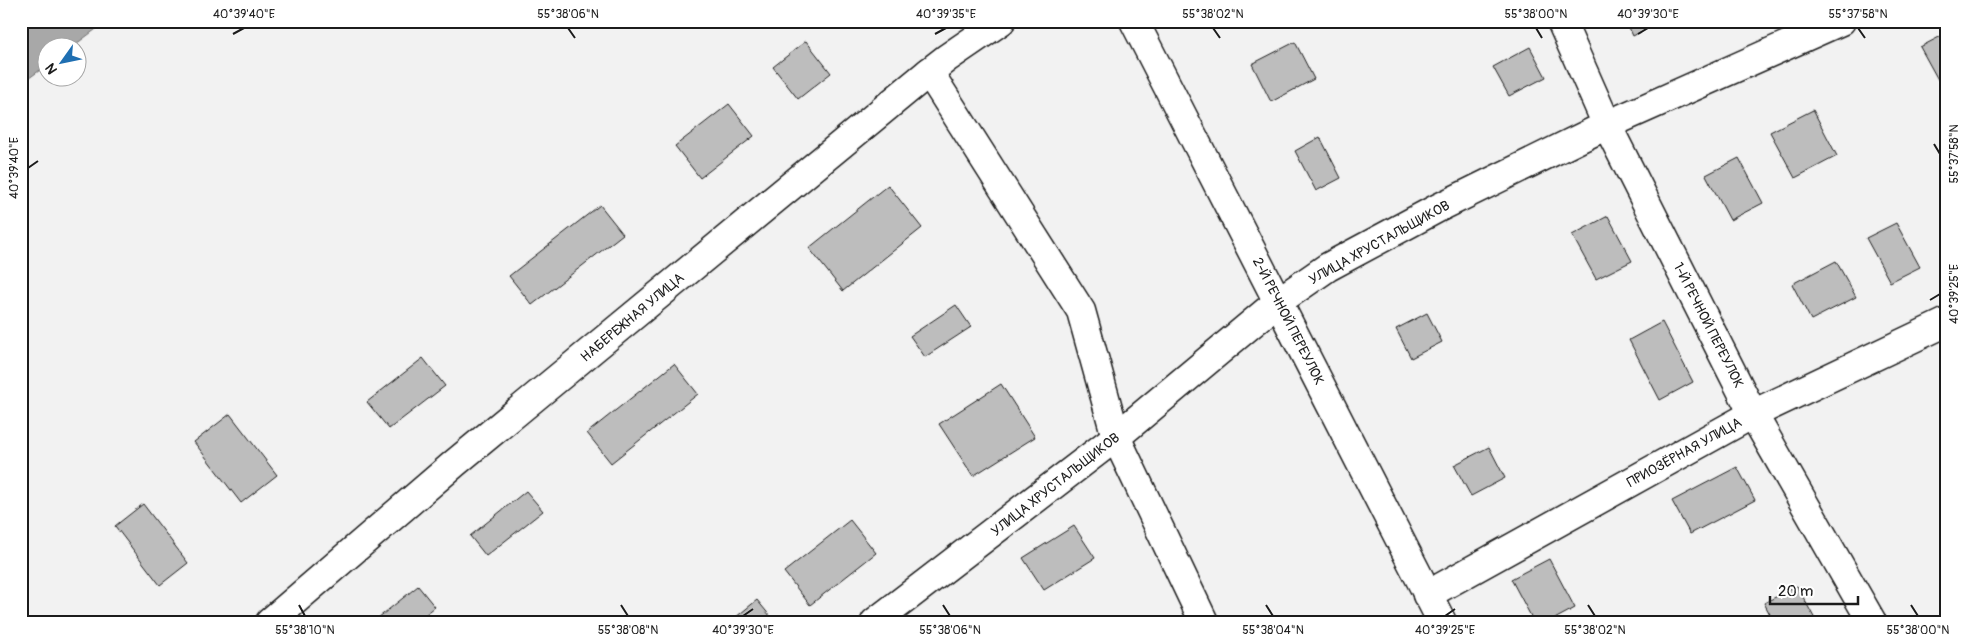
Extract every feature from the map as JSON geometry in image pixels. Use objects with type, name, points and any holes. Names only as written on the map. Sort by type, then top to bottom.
[{"type":"street","name":"НАБЕРЕЖНАЯ УЛИЦА","points":[[270,622],[455,463],[929,72],[1001,21]]},
{"type":"street","name":"2-Й РЕЧНОЙ ПЕРЕУЛОК","points":[[1134,21],[1442,622]]},
{"type":"street","name":"1-Й РЕЧНОЙ ПЕРЕУЛОК","points":[[1561,21],[1607,125],[1754,414],[1872,622]]},
{"type":"street","name":"УЛИЦА ХРУСТАЛЬЩИКОВ","points":[[875,622],[1116,437],[1279,301],[1328,267],[1429,213],[1607,125],[1841,21]]},
{"type":"street","points":[[929,72],[1081,311],[1116,437],[1204,622]]},
{"type":"street","name":"ПРИОЗЁРНАЯ УЛИЦА","points":[[1427,595],[1754,414],[1947,322]]},
{"type":"shaded area","points":[[21,21],[107,21],[84,38],[38,38],[38,72],[21,84]]},
{"type":"building","points":[[1626,21],[1661,21],[1633,36]]},
{"type":"building","points":[[1947,33],[1947,96],[1920,47]]},
{"type":"building","points":[[806,41],[831,73],[798,99],[773,67]]},
{"type":"building","points":[[1295,42],[1314,79],[1271,102],[1252,64]]},
{"type":"building","points":[[1530,47],[1546,77],[1509,96],[1493,67]]},
{"type":"building","points":[[729,104],[754,136],[700,178],[675,146]]},
{"type":"building","points":[[1813,110],[1837,156],[1795,178],[1770,132]]},
{"type":"building","points":[[1320,137],[1341,178],[1316,191],[1295,151]]},
{"type":"building","points":[[1739,158],[1763,203],[1730,220],[1706,175]]},
{"type":"building","points":[[888,185],[922,228],[843,291],[809,248]]},
{"type":"building","points":[[600,205],[623,234],[532,305],[509,276]]},
{"type":"building","points":[[1608,216],[1632,261],[1596,279],[1572,235]]},
{"type":"building","points":[[1896,223],[1920,267],[1890,282],[1866,238]]},
{"type":"building","points":[[1836,261],[1856,297],[1811,320],[1792,284]]},
{"type":"building","points":[[956,305],[971,327],[925,357],[910,336]]},
{"type":"building","points":[[1427,313],[1442,342],[1411,358],[1396,329]]},
{"type":"building","points":[[1662,322],[1693,382],[1660,400],[1629,340]]},
{"type":"building","points":[[423,358],[445,386],[389,429],[367,402]]},
{"type":"building","points":[[674,364],[698,394],[611,463],[587,433]]},
{"type":"building","points":[[1001,384],[1035,437],[973,476],[939,424]]},
{"type":"building","points":[[230,414],[277,475],[241,503],[194,442]]},
{"type":"building","points":[[1489,447],[1505,478],[1471,496],[1454,465]]},
{"type":"building","points":[[1737,467],[1755,500],[1690,534],[1672,501]]},
{"type":"building","points":[[526,491],[543,511],[486,556],[470,536]]},
{"type":"building","points":[[143,504],[188,563],[160,585],[115,526]]},
{"type":"building","points":[[850,520],[876,553],[810,605],[784,572]]},
{"type":"building","points":[[1074,526],[1095,558],[1044,590],[1023,558]]},
{"type":"building","points":[[1549,559],[1575,608],[1549,622],[1534,622],[1511,579]]},
{"type":"building","points":[[418,586],[435,607],[416,622],[373,622]]},
{"type":"building","points":[[1797,586],[1816,621],[1774,622],[1764,603]]},
{"type":"building","points":[[757,600],[775,622],[730,622]]}]
